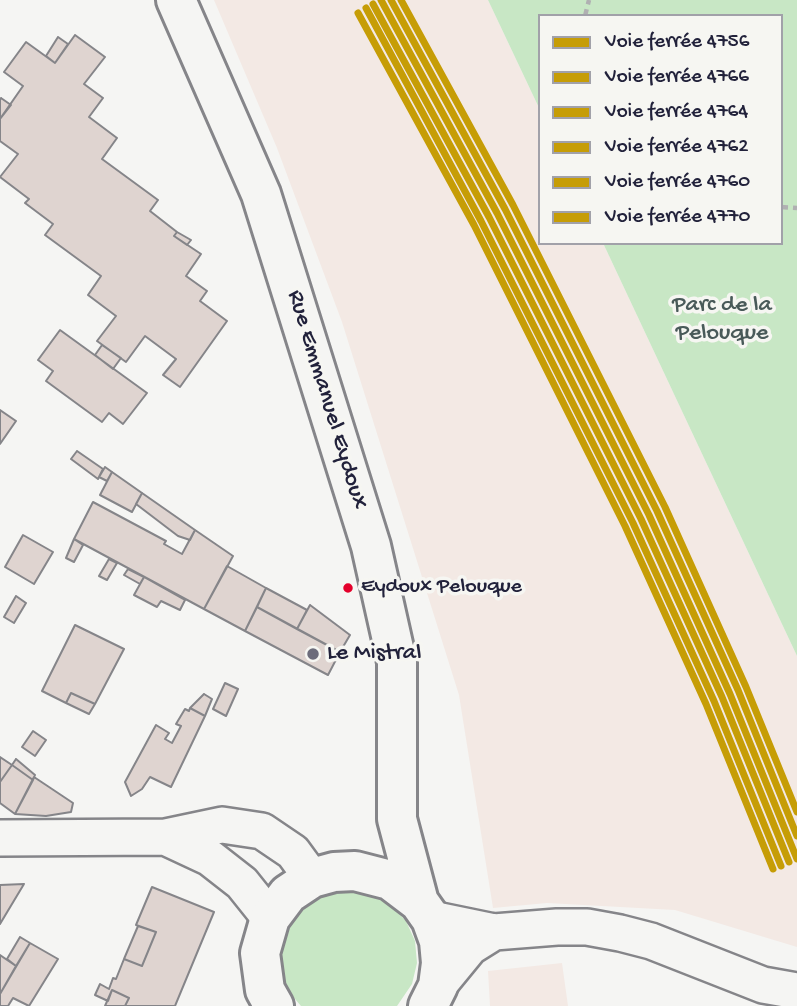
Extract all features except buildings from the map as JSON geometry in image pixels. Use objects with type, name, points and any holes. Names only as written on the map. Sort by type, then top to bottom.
[{"type":"street","name":"Rue Emmanuel Eydoux","points":[[176,0],[261,194],[371,546],[397,662],[397,819],[425,911],[439,941],[441,963],[433,996]]},
{"type":"street","points":[[355,871],[397,819]]},
{"type":"street","points":[[0,838],[165,837],[222,825],[262,831],[293,852],[312,878]]},
{"type":"street","points":[[165,837],[210,858],[242,883],[270,918]]},
{"type":"street","points":[[274,1006],[265,990],[260,953],[270,918],[288,894],[312,878],[334,872],[355,871],[390,880],[425,911],[494,932],[587,927],[620,933],[664,946],[763,985],[797,991]]},
{"type":"street","points":[[433,996],[470,947],[494,932]]},
{"type":"shaded area","points":[[214,0],[488,0],[538,106],[538,245],[604,245],[797,656],[797,947],[675,910],[547,903],[493,908],[459,695],[342,322],[277,148]]},
{"type":"shaded area","points":[[562,963],[568,1006],[490,1006],[488,971]]},
{"type":"green space","name":"Parc de la Pelouque","points":[[488,0],[797,0],[797,656],[604,245],[783,245],[783,14],[538,14],[538,106]]},
{"type":"green space","points":[[346,890],[369,893],[390,904],[406,921],[415,941],[417,963],[412,984],[397,1006],[301,1006],[289,992],[281,971],[281,947],[289,925],[303,907],[323,894]]},
{"type":"rail line","name":"4756","points":[[381,0],[497,213],[649,515],[730,694],[797,859]]},
{"type":"rail line","name":"4764","points":[[391,0],[505,209],[657,511],[738,690],[797,836]]},
{"type":"rail line","name":"4760","points":[[401,0],[513,205],[665,507],[746,687],[797,812]]},
{"type":"rail line","name":"4766","points":[[373,4],[489,217],[641,519],[722,697],[789,862]]},
{"type":"rail line","name":"4762","points":[[366,8],[481,221],[633,523],[714,701],[781,866]]},
{"type":"rail line","name":"4770","points":[[358,13],[474,225],[625,526],[706,704],[773,869]]},
{"type":"place","name":"Eydoux Pelouque","points":[[348,588]]},
{"type":"place","name":"Le Mistral","points":[[313,654]]}]
